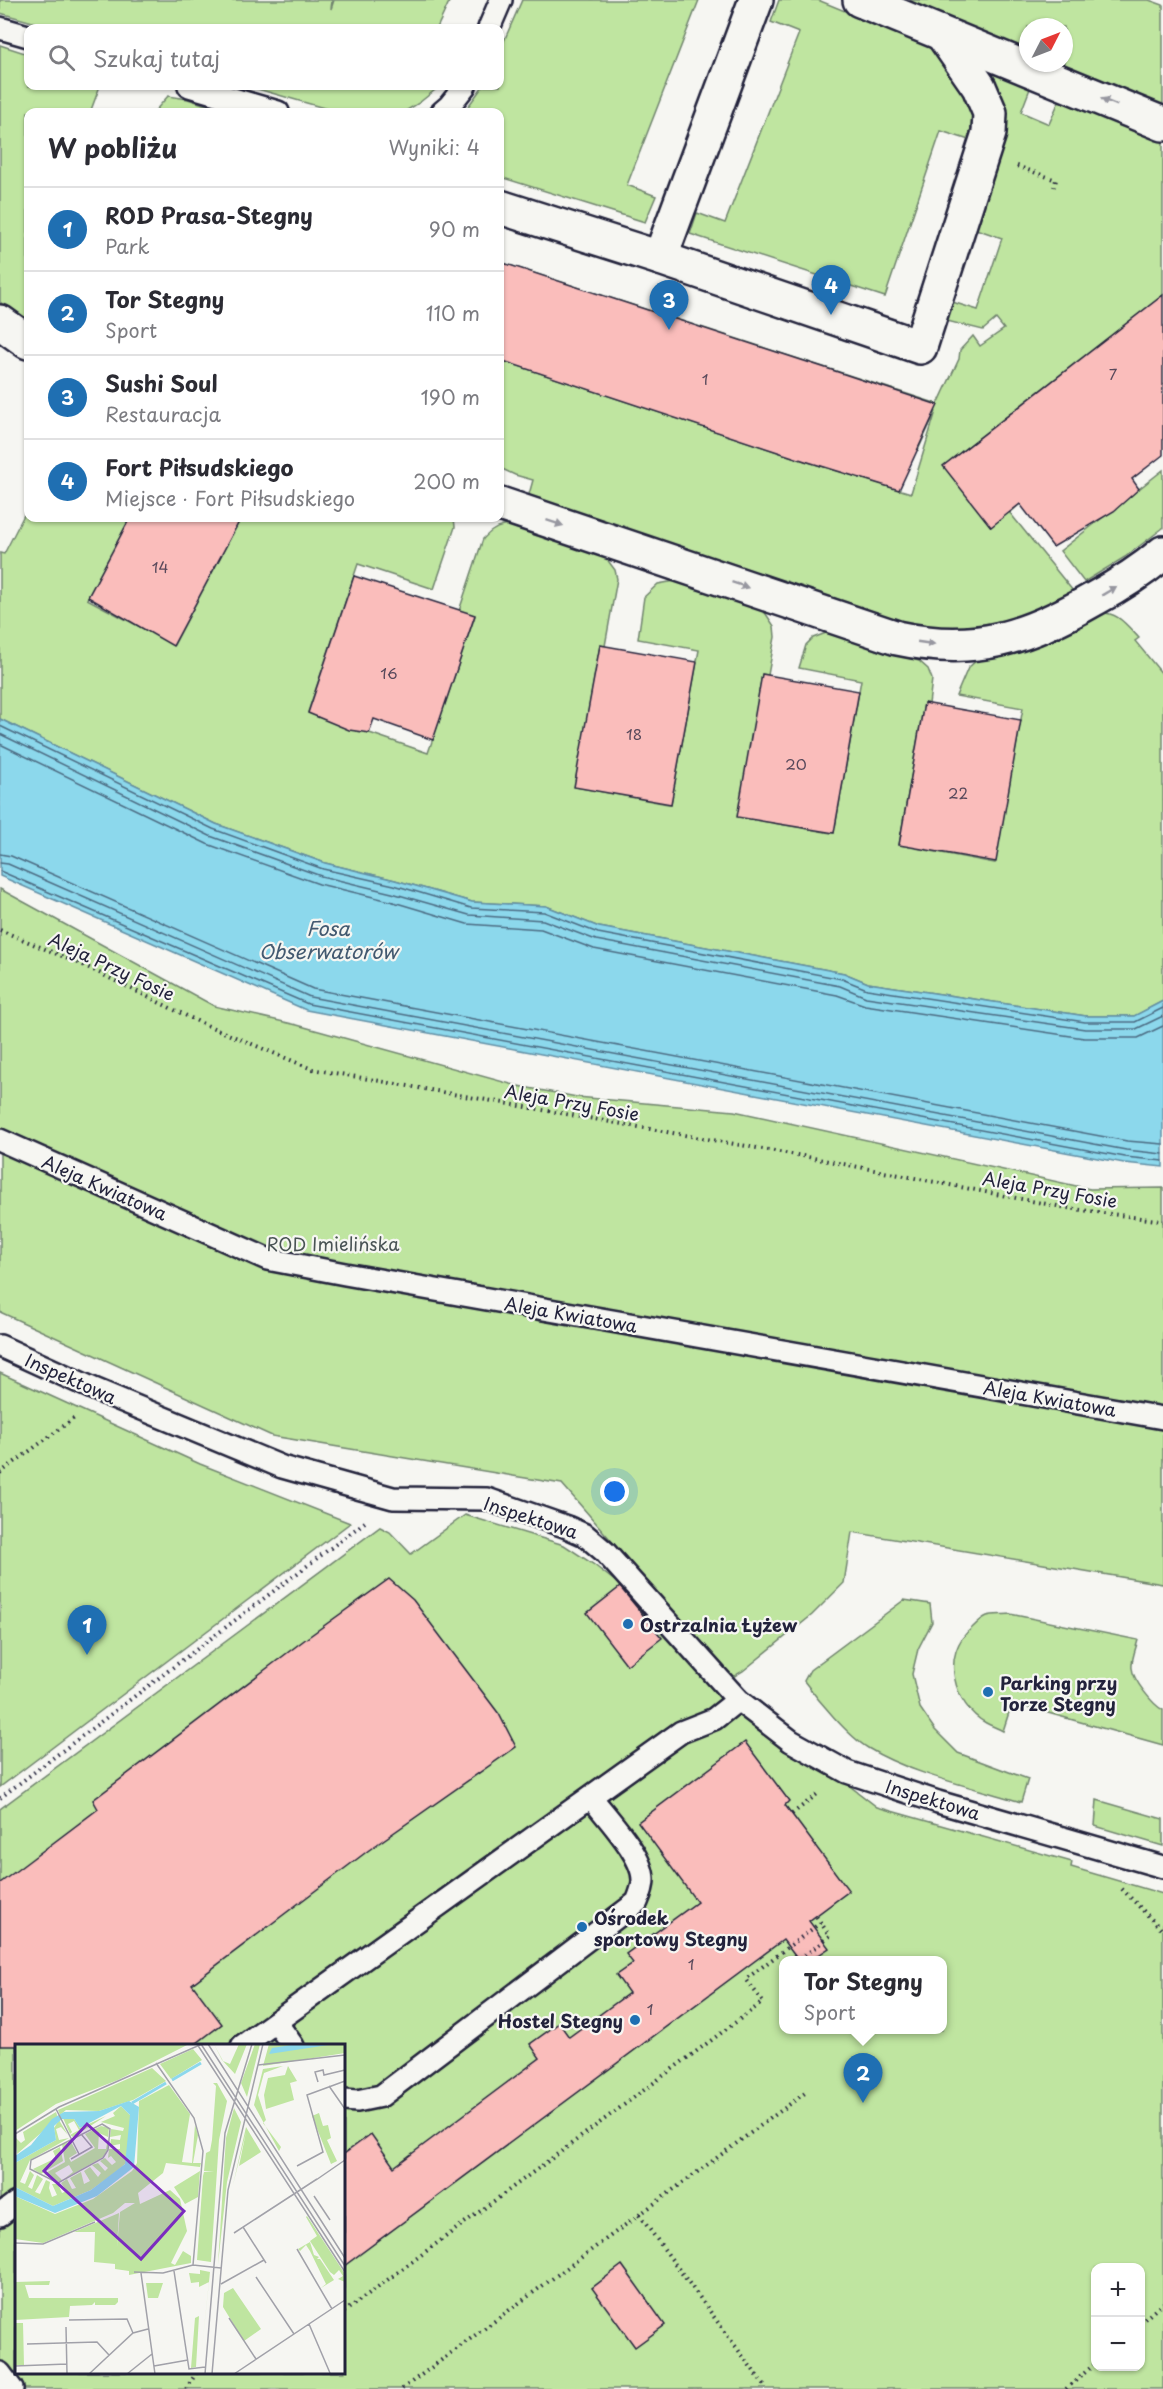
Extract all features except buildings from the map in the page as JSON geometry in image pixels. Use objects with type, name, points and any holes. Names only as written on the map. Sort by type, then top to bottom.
[{"type":"street","points":[[660,258],[756,0]]},
{"type":"street","points":[[860,0],[1163,124]]},
{"type":"street","points":[[504,208],[660,258],[920,347],[989,133],[990,113],[979,87],[943,35]]},
{"type":"street","points":[[0,322],[24,339]]},
{"type":"street","points":[[504,505],[897,638],[923,644],[950,646],[1007,639],[1038,628],[1130,578],[1163,553]]},
{"type":"lane","points":[[491,24],[501,0]]},
{"type":"lane","points":[[0,28],[24,35]]},
{"type":"lane","points":[[203,90],[264,108]]},
{"type":"lane","points":[[447,108],[462,90]]},
{"type":"lane","name":"Aleja Kwiatowa","points":[[0,1140],[267,1259],[368,1279],[1163,1418]]},
{"type":"lane","name":"Inspektowa","points":[[0,1347],[94,1389],[282,1467],[393,1498],[487,1499],[585,1535],[605,1552],[738,1700],[791,1742],[847,1772],[938,1802],[1163,1867]]},
{"type":"lane","points":[[245,2044],[681,1732],[714,1719],[738,1700]]},
{"type":"lane","points":[[345,2100],[357,2101],[381,2096],[637,1902],[644,1878],[639,1861],[591,1797]]},
{"type":"lane","points":[[276,2022],[292,2044]]},
{"type":"lane","points":[[0,2215],[15,2204]]},
{"type":"lane","points":[[0,2373],[12,2389]]},
{"type":"path","points":[[1006,162],[1056,180],[1054,187]]},
{"type":"path","name":"Aleja Przy Fosie","points":[[0,930],[83,965],[199,1022],[312,1070],[808,1157],[1067,1208],[1163,1221]]},
{"type":"path","points":[[0,1473],[83,1411]]},
{"type":"path","points":[[0,1798],[343,1540],[393,1498]]},
{"type":"path","points":[[1118,1885],[1163,1931]]},
{"type":"path","points":[[804,1956],[830,1936],[816,1916]]},
{"type":"path","points":[[345,2311],[763,2002],[746,1979],[820,1923]]},
{"type":"path","points":[[402,2389],[805,2093]]},
{"type":"path","points":[[639,2215],[766,2389]]},
{"type":"path","points":[[1145,2319],[1163,2303]]},
{"type":"path","points":[[1066,2389],[1091,2367]]},
{"type":"path","points":[[186,2389],[197,2374]]},
{"type":"green space","points":[[0,0],[332,0],[331,9],[334,0],[450,0],[439,24],[40,24],[0,13]]},
{"type":"green space","points":[[522,0],[699,0],[627,185],[656,196],[645,222],[504,178],[504,108],[467,108],[480,90],[504,90],[504,41]]},
{"type":"green space","points":[[779,0],[818,0],[928,45],[967,96],[973,114],[969,140],[941,131],[885,297],[690,234],[697,213],[725,223],[799,33],[771,22]]},
{"type":"green space","points":[[897,0],[1149,0],[1163,5],[1163,107],[1073,71],[1073,18],[1019,18],[1019,49]]},
{"type":"green space","points":[[0,45],[24,53],[24,90],[98,90],[92,108],[24,108],[24,322],[0,302]]},
{"type":"green space","points":[[980,66],[1031,86],[1021,112],[1049,124],[1060,99],[1163,140],[1163,295],[962,451],[1002,482],[1020,504],[1010,513],[1073,591],[1042,608],[1009,620],[980,626],[908,625],[528,498],[533,480],[504,470],[504,361],[805,461],[911,493],[936,411],[918,450],[504,316],[504,263],[938,404],[959,359],[960,350],[973,336],[980,346],[1004,329],[996,319],[983,330],[943,320],[949,301],[978,310],[1002,238],[973,228]]},
{"type":"green space","points":[[261,90],[435,90],[411,108],[324,108]]},
{"type":"green space","points":[[168,96],[188,99],[215,108],[158,108]]},
{"type":"green space","points":[[1163,470],[1163,528],[1125,557],[1084,582],[1060,551]]},
{"type":"green space","points":[[24,515],[24,522],[128,522],[87,599],[174,645],[239,522],[454,522],[455,527],[434,589],[358,564],[308,712],[428,753],[475,616],[459,611],[483,539],[503,526],[513,526],[539,533],[606,558],[615,570],[617,579],[605,646],[600,645],[575,787],[671,804],[699,650],[638,639],[644,597],[658,584],[675,581],[764,611],[774,626],[775,637],[768,675],[762,674],[740,817],[834,833],[861,680],[799,668],[806,645],[813,638],[826,633],[919,661],[928,669],[932,679],[929,704],[924,703],[899,845],[995,863],[1023,708],[956,696],[968,668],[977,660],[1097,613],[1110,614],[1125,623],[1139,638],[1135,641],[1163,675],[1163,1001],[1135,1016],[1086,1016],[868,983],[844,973],[599,927],[546,906],[472,902],[325,863],[216,824],[0,719],[0,553],[4,554]]},
{"type":"green space","name":"ROD Imielińska","points":[[0,889],[214,1006],[297,1025],[518,1086],[577,1097],[734,1111],[1090,1189],[1163,1188],[1163,1584],[852,1532],[844,1583],[812,1615],[743,1671],[731,1678],[562,1484],[272,1436],[0,1312]]},
{"type":"green space","points":[[0,1373],[200,1464],[350,1523],[0,1787]]},
{"type":"green space","name":"Ośrodek sportowy Stegny","points":[[465,1515],[564,1545],[621,1586],[738,1700],[877,1807],[1072,1862],[1071,1867],[1163,1894],[1163,2389],[0,2389],[0,1809],[380,1527],[390,1532],[411,1554]]},
{"type":"green space","points":[[904,1600],[930,1604],[932,1622],[918,1649],[912,1674],[920,1708],[935,1730],[958,1753],[1028,1779],[1021,1802],[922,1773],[868,1748],[843,1727],[804,1681],[810,1670]]},
{"type":"green space","points":[[1010,1614],[1138,1640],[1133,1658],[1133,1673],[1144,1692],[1163,1710],[1163,1745],[1012,1703],[1003,1731],[975,1715],[965,1704],[959,1692],[955,1678],[956,1651],[962,1639],[983,1618],[989,1615]]},
{"type":"green space","points":[[1097,1800],[1163,1819],[1163,1846],[1095,1826]]},
{"type":"water","name":"Fosa Obserwatorów","points":[[0,719],[216,824],[325,863],[472,902],[546,906],[599,927],[844,973],[868,983],[1086,1016],[1134,1016],[1163,1001],[1163,1167],[1124,1163],[306,1010],[0,876]]},
{"type":"place","name":"Fort Piłsudskiego","points":[[831,315]]},
{"type":"place","name":"Sushi Soul","points":[[669,330]]},
{"type":"place","name":"Ostrzalnia Łyżew","points":[[628,1624]]},
{"type":"place","name":"ROD Prasa-Stegny","points":[[87,1655]]},
{"type":"place","name":"Parking przy Torze Stegny","points":[[988,1692]]},
{"type":"place","name":"Ośrodek sportowy Stegny","points":[[582,1927]]},
{"type":"place","name":"Hostel Stegny","points":[[635,2020]]},
{"type":"place","name":"Tor Stegny","points":[[863,2103]]}]
